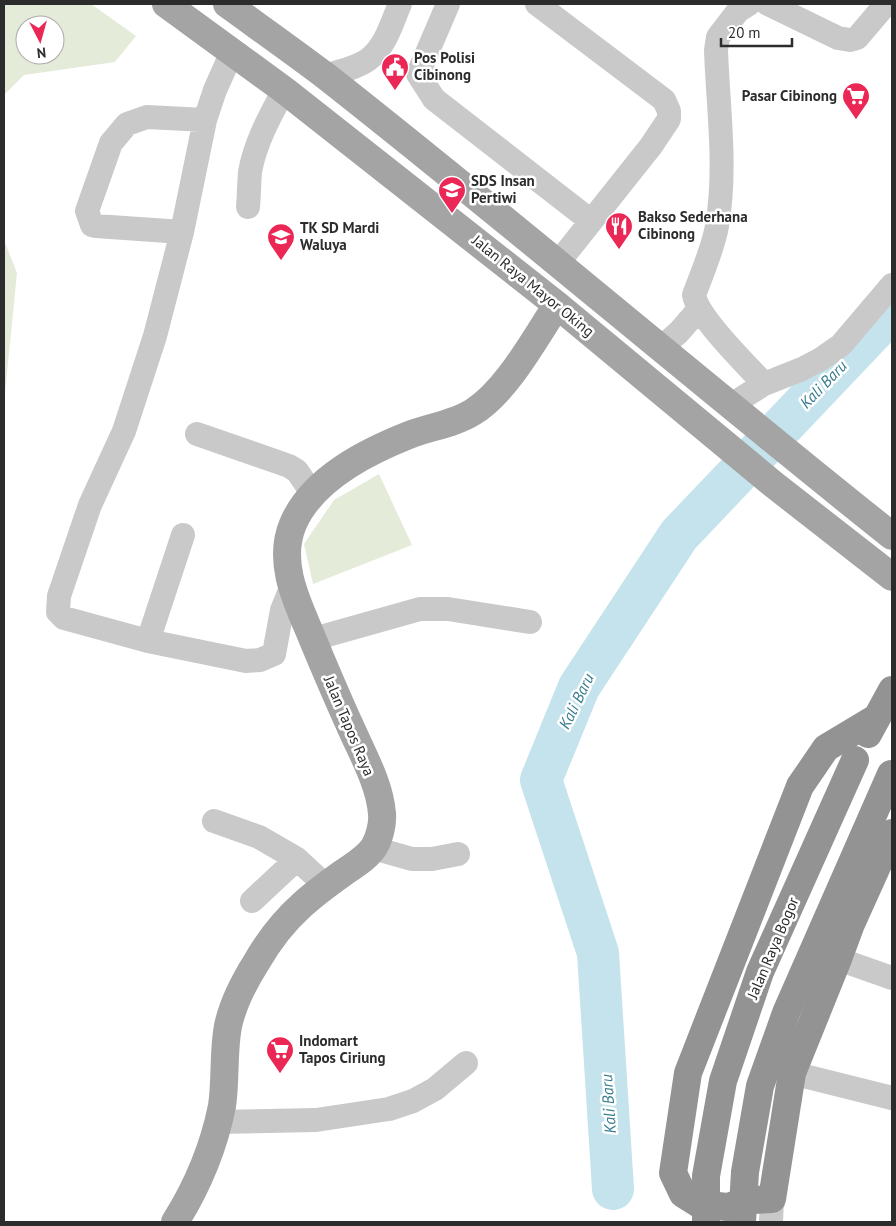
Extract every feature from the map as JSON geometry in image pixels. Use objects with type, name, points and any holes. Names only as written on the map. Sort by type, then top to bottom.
[{"type":"highway","name":"Jalan Raya Bogor","points":[[706,1222],[706,1176],[723,1082],[760,972],[855,760],[892,690]]},
{"type":"highway","points":[[876,718],[826,748],[800,786],[688,1073],[673,1173],[683,1194],[699,1204],[727,1207],[753,1200],[771,1211],[792,1074],[850,924],[892,833]]},
{"type":"highway","points":[[742,1222],[745,1172],[760,1086],[786,1013],[892,773]]},
{"type":"main road","name":"Jalan Raya Mayor Oking","points":[[166,4],[284,90],[557,304],[773,484],[892,577]]},
{"type":"main road","points":[[227,4],[325,76],[558,263],[794,458],[892,536]]},
{"type":"main road","name":"Jalan Tapos Raya","points":[[175,1222],[210,1152],[225,1085],[228,1028],[240,991],[256,963],[286,921],[301,905],[325,885],[360,861],[373,848],[381,829],[382,816],[376,789],[291,588],[287,550],[293,522],[312,492],[344,468],[409,435],[471,414],[490,400],[506,382],[557,304]]},
{"type":"street","points":[[325,76],[355,66],[370,58],[382,45],[400,4]]},
{"type":"street","points":[[448,4],[418,74],[434,98],[591,221]]},
{"type":"street","points":[[537,4],[664,100],[669,111],[669,119],[650,146],[558,263]]},
{"type":"street","points":[[749,4],[738,11],[718,37],[716,56],[722,180],[716,229],[694,295],[699,309],[705,318],[764,384]]},
{"type":"street","points":[[768,4],[838,38],[850,40],[857,38],[886,4]]},
{"type":"street","points":[[232,52],[215,90],[205,120],[182,232],[155,336],[132,407],[108,468],[90,505],[59,596],[58,612],[64,618],[148,641],[246,661],[260,660],[274,654],[282,610],[291,588]]},
{"type":"street","points":[[248,207],[250,171],[262,132],[284,90]]},
{"type":"street","points":[[182,232],[96,226],[92,224],[87,211],[111,143],[127,124],[147,117],[205,120]]},
{"type":"street","points":[[737,410],[764,384],[815,363],[841,345],[892,285]]},
{"type":"street","points":[[662,348],[699,309]]},
{"type":"street","points":[[197,434],[290,466],[312,492]]},
{"type":"street","points":[[148,641],[183,535]]},
{"type":"street","points":[[311,637],[324,636],[420,609],[448,610],[530,622]]},
{"type":"street","points":[[214,821],[259,837],[297,859],[325,885]]},
{"type":"street","points":[[373,848],[394,856],[412,859],[432,859],[458,854]]},
{"type":"street","points":[[252,901],[297,859]]},
{"type":"street","points":[[838,959],[892,978]]},
{"type":"street","points":[[218,1122],[316,1120],[389,1110],[413,1101],[435,1089],[466,1063]]},
{"type":"street","points":[[792,1074],[892,1098]]},
{"type":"green space","points":[[4,4],[91,4],[136,36],[115,62],[24,75],[4,95]]},
{"type":"green space","points":[[4,240],[17,273],[4,403]]},
{"type":"green space","points":[[379,474],[412,545],[313,584],[304,544],[334,500]]},
{"type":"waterway","name":"Kali Baru","points":[[613,1189],[598,953],[541,780],[579,687],[679,535],[892,311]]},
{"type":"place","name":"Pos Polisi Cibinong","points":[[395,91]]},
{"type":"place","name":"Pasar Cibinong","points":[[856,120]]},
{"type":"place","name":"SDS Insan Pertiwi","points":[[452,214]]},
{"type":"place","name":"Bakso Sederhana Cibinong","points":[[619,250]]},
{"type":"place","name":"TK SD Mardi Waluya","points":[[281,261]]},
{"type":"place","name":"Indomart Tapos Ciriung","points":[[280,1074]]}]
